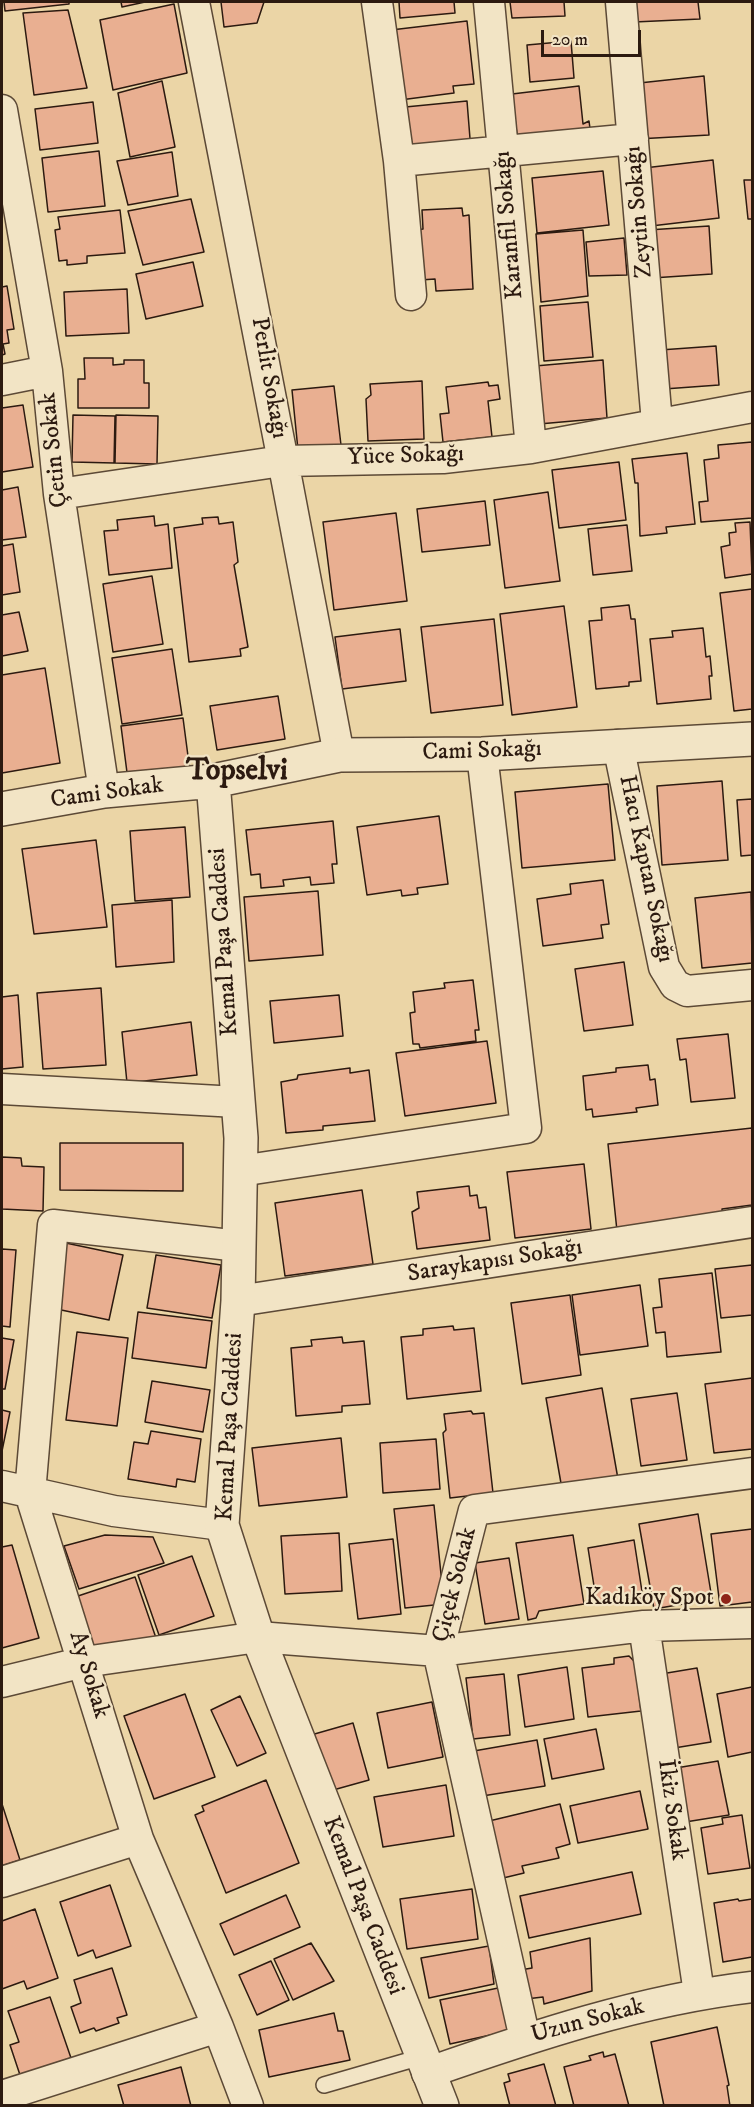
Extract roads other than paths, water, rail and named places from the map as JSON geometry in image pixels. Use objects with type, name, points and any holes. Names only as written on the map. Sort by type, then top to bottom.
[{"type":"street","name":"Perlit Sokağı","points":[[194,2],[266,362],[282,460],[339,755]]},
{"type":"street","points":[[378,2],[399,161],[411,295]]},
{"type":"street","name":"Karanfil Sokağı","points":[[489,2],[531,448]]},
{"type":"street","name":"Zeytin Sokağı","points":[[621,2],[657,423]]},
{"type":"street","name":"Çetin Sokak","points":[[2,110],[12,243],[47,371],[59,495],[105,791]]},
{"type":"street","points":[[399,161],[633,139]]},
{"type":"street","points":[[2,380],[47,371]]},
{"type":"street","name":"Yüce Sokağı","points":[[59,495],[282,460],[443,458],[531,448],[753,407]]},
{"type":"street","name":"Cami Sokağı","points":[[213,781],[339,755],[482,754],[753,739]]},
{"type":"street","name":"Hacı Kaptan Sokağı","points":[[618,745],[664,968],[675,985],[687,991],[753,985]]},
{"type":"street","points":[[240,1171],[526,1128],[482,754]]},
{"type":"street","name":"Cami Sokak","points":[[2,809],[105,791],[213,781]]},
{"type":"street","name":"Kemal Paşa Caddesi","points":[[213,781],[241,1138],[238,1301],[222,1525],[258,1637],[442,2106]]},
{"type":"street","points":[[2,1089],[237,1102]]},
{"type":"street","name":"Saraykapısı Sokağı","points":[[238,1301],[753,1222]]},
{"type":"street","name":"Ay Sokak","points":[[239,1246],[53,1225],[30,1493],[138,1839],[218,2027],[248,2106]]},
{"type":"street","name":"Çiçek Sokak","points":[[525,2039],[438,1651],[474,1510],[753,1473]]},
{"type":"street","points":[[2,1486],[114,1511],[222,1525]]},
{"type":"street","points":[[2,1682],[84,1662],[258,1637],[438,1651],[644,1626],[753,1623]]},
{"type":"street","name":"İkiz Sokak","points":[[644,1626],[699,1993]]},
{"type":"street","points":[[2,1882],[138,1839]]},
{"type":"street","name":"Uzun Sokak","points":[[424,2065],[699,1993],[753,1987]]},
{"type":"street","points":[[2,2096],[218,2027]]},
{"type":"lane","points":[[324,2085],[424,2065]]},
{"type":"place","name":"Kadıköy Spot","points":[[726,1599]]},
{"type":"district","name":"Topselvi","points":[[237,773]]}]
